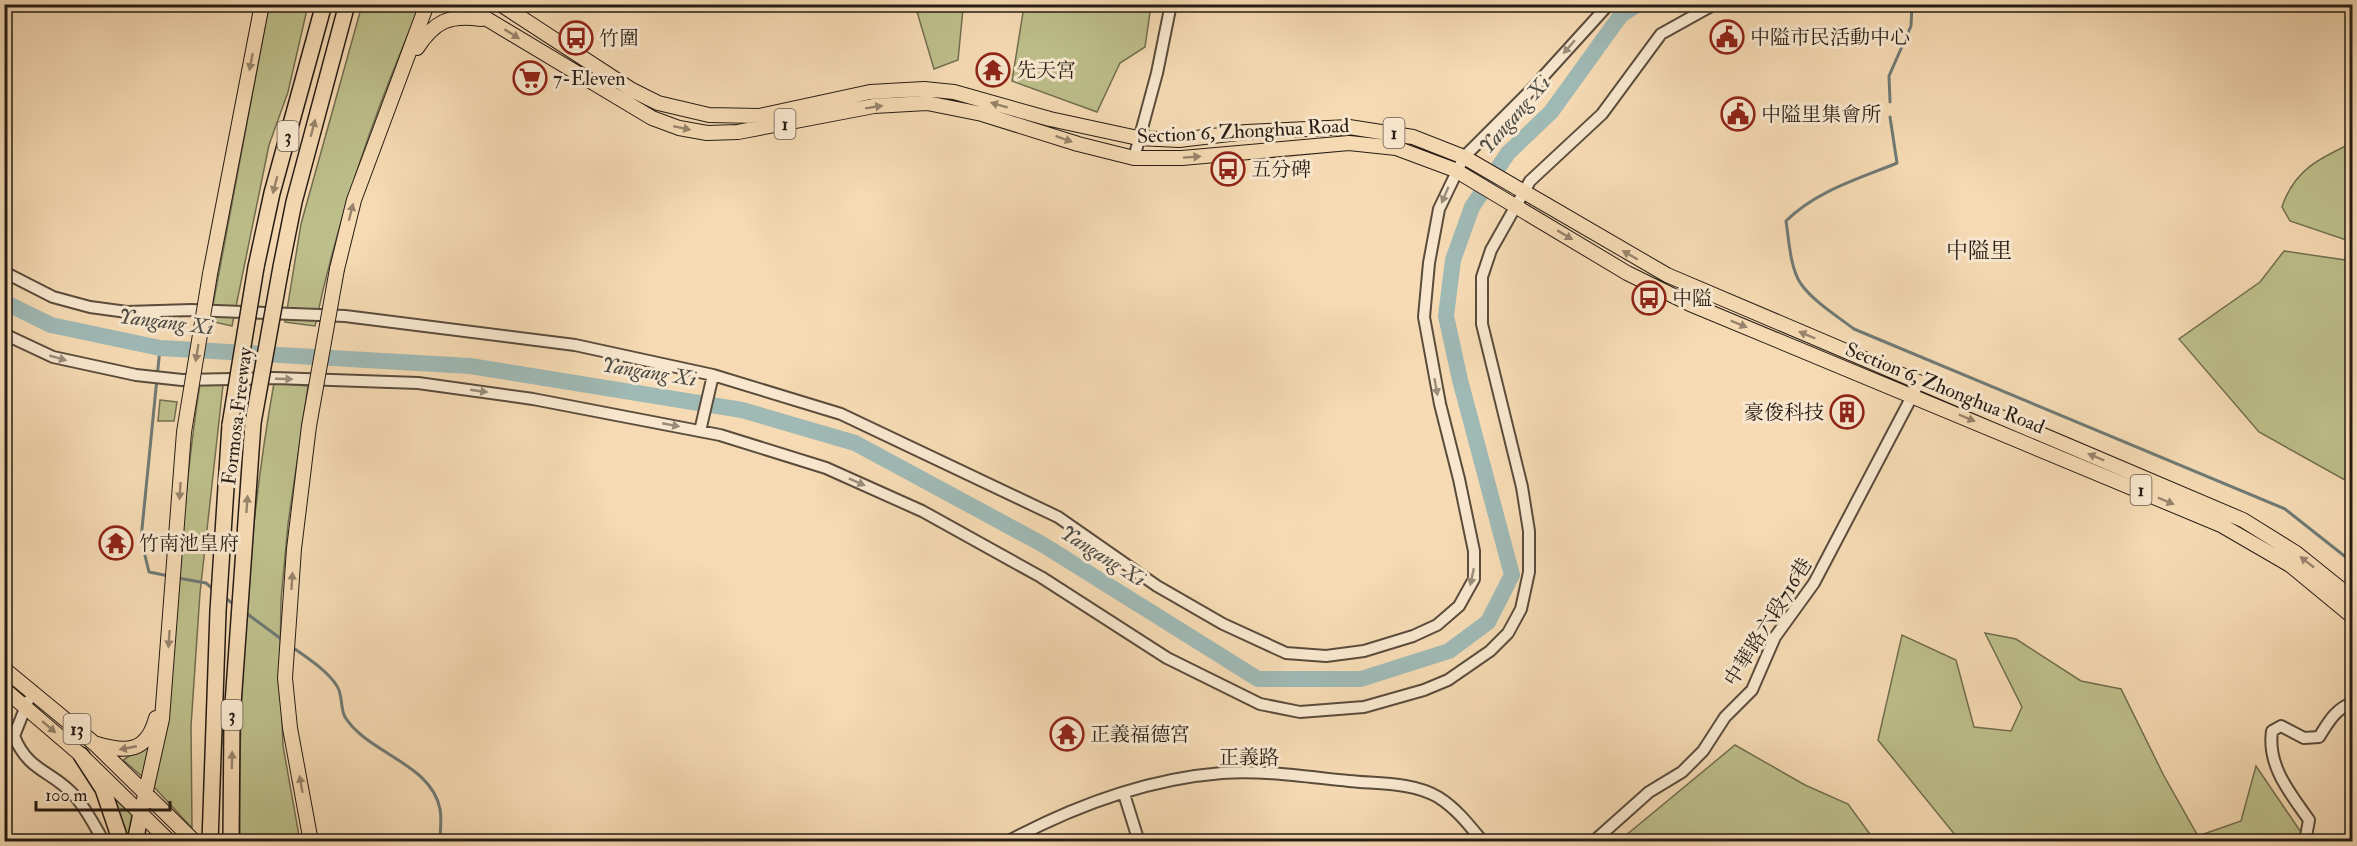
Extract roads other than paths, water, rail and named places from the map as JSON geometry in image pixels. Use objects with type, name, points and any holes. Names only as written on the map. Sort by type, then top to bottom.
[{"type":"highway","name":"Formosa Freeway","points":[[210,842],[219,593],[230,425],[256,267],[272,193],[323,6]]},
{"type":"highway","name":"Formosa Freeway","points":[[231,842],[232,718],[253,423],[294,202],[346,9]]},
{"type":"highway","points":[[81,754],[103,789],[121,842]]},
{"type":"highway","points":[[135,842],[141,813]]},
{"type":"main road","points":[[256,4],[256,33]]},
{"type":"main road","points":[[141,813],[162,719],[184,432],[210,274],[262,4]]},
{"type":"main road","points":[[311,842],[290,728],[285,678],[294,549],[309,426],[337,269],[354,200],[427,4]]},
{"type":"main road","name":"Section 6, Zhonghua Road","points":[[462,4],[629,106],[679,128],[706,133],[738,132],[874,106],[927,103],[982,114],[1078,144],[1134,158],[1182,158],[1349,143],[1396,148],[1455,170]]},
{"type":"main road","name":"Section 6, Zhonghua Road","points":[[500,4],[632,90],[658,103],[682,111],[735,117],[759,116],[870,92],[924,89],[954,92],[1060,122],[1138,138],[1179,140],[1246,132],[1349,127],[1413,137],[1464,157]]},
{"type":"main road","points":[[391,101],[415,51],[428,32],[446,19],[468,17],[492,21]]},
{"type":"main road","name":"1","points":[[1464,157],[1523,192]]},
{"type":"main road","name":"1","points":[[1455,170],[1515,205]]},
{"type":"main road","name":"Section 6, Zhonghua Road","points":[[1523,192],[1667,275],[2237,532],[2290,565],[2352,616]]},
{"type":"main road","name":"Section 6, Zhonghua Road","points":[[1515,205],[1662,291],[1916,389],[2243,520],[2296,553],[2352,598]]},
{"type":"main road","points":[[95,744],[127,750],[141,744],[153,730],[167,663]]},
{"type":"main road","name":"13","points":[[4,669],[95,744],[195,842]]},
{"type":"main road","name":"13","points":[[4,689],[81,754],[170,842]]},
{"type":"street","points":[[1134,158],[1157,73],[1171,4]]},
{"type":"street","points":[[4,273],[53,297],[90,307],[127,312],[191,310],[345,315],[575,345],[713,375],[841,414],[1058,518],[1167,591],[1223,624],[1286,653],[1326,656],[1364,651],[1413,636],[1437,625],[1459,606],[1474,579],[1474,551],[1440,404],[1424,317],[1429,263],[1439,209],[1455,170],[1464,157],[1530,91],[1609,4]]},
{"type":"street","points":[[4,334],[53,357],[147,377],[418,383],[533,399],[720,435],[826,468],[922,511],[1041,577],[1167,658],[1260,704],[1300,712],[1374,704],[1424,690],[1448,680],[1490,651],[1508,633],[1521,609],[1529,572],[1529,531],[1522,487],[1482,324],[1480,298],[1482,277],[1491,250],[1532,179],[1602,114],[1661,34],[1715,4]]},
{"type":"street","points":[[700,431],[713,375]]},
{"type":"street","name":"中華路六段716巷","points":[[1595,841],[1649,792],[1682,772],[1703,751],[1725,717],[1752,690],[1775,637],[1814,583],[1916,389]]},
{"type":"street","points":[[34,694],[25,706],[14,736],[21,753],[72,793],[87,812],[104,842]]},
{"type":"street","points":[[2305,842],[2309,820],[2274,766],[2272,731],[2281,726],[2304,738],[2319,737],[2331,717],[2343,706],[2352,703]]},
{"type":"street","name":"正義路","points":[[1007,842],[1051,818],[1086,804],[1170,782],[1223,773],[1287,774],[1412,788],[1436,796],[1457,810],[1483,842]]},
{"type":"street","points":[[1124,794],[1139,842]]},
{"type":"waterway","name":"Yangang Xi","points":[[4,302],[51,325],[160,348],[470,366],[742,410],[855,443],[1042,544],[1258,679],[1361,679],[1449,651],[1488,622],[1512,575],[1460,380],[1446,316],[1453,260],[1472,207],[1508,153],[1551,112],[1621,15],[1638,4]]},
{"type":"waterway","points":[[1890,102],[1889,76],[1911,26],[1912,4]]},
{"type":"waterway","points":[[1890,117],[1897,163],[1824,194],[1786,221],[1794,270],[1801,284],[1812,297],[1854,329],[2285,509],[2352,562]]},
{"type":"waterway","points":[[160,348],[141,539],[149,572],[169,576]]},
{"type":"waterway","points":[[178,578],[206,583],[214,590]]},
{"type":"waterway","points":[[224,597],[236,606]]},
{"type":"waterway","points":[[246,613],[284,641]]},
{"type":"waterway","points":[[292,647],[333,680],[339,690],[345,717],[355,730],[425,780],[434,793],[440,809],[440,842]]},
{"type":"place","name":"中隘市民活動中心","points":[[1727,37]]},
{"type":"place","name":"竹圍","points":[[576,38]]},
{"type":"place","name":"先天宮","points":[[993,70]]},
{"type":"place","name":"7-Eleven","points":[[530,78]]},
{"type":"place","name":"中隘里集會所","points":[[1738,114]]},
{"type":"place","name":"五分碑","points":[[1228,169]]},
{"type":"place","name":"中隘","points":[[1649,298]]},
{"type":"place","name":"豪俊科技","points":[[1847,412]]},
{"type":"place","name":"竹南池皇府","points":[[116,543]]},
{"type":"place","name":"正義福德宮","points":[[1067,734]]},
{"type":"district","name":"中隘里","points":[[1979,251]]}]
